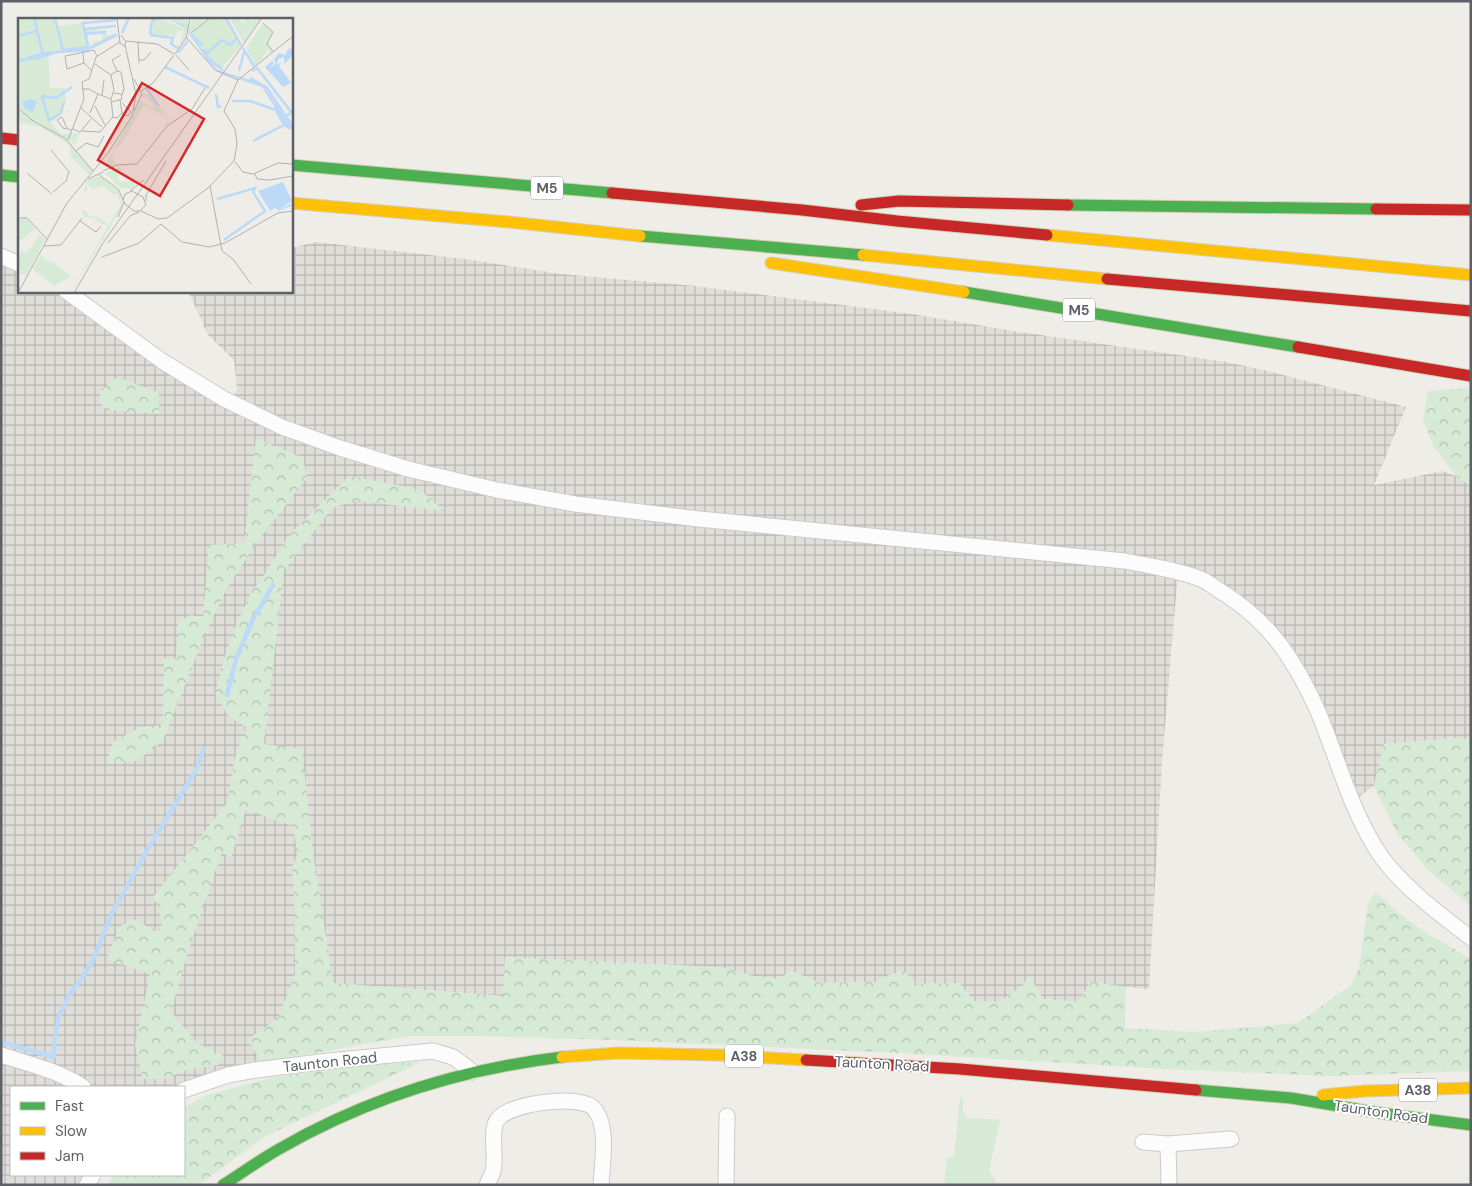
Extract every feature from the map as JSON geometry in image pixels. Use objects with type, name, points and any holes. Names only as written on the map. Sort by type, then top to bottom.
[{"type":"main road","points":[[1,138],[18,140]]},
{"type":"main road","name":"M5","points":[[292,164],[802,210],[916,223],[1471,275]]},
{"type":"main road","points":[[1,175],[18,177]]},
{"type":"main road","name":"M5","points":[[802,210],[899,201],[1089,206],[1471,210]]},
{"type":"main road","name":"M5","points":[[292,202],[689,241],[906,258],[1033,272],[1471,311]]},
{"type":"main road","name":"M5","points":[[689,241],[743,256]]},
{"type":"main road","name":"M5","points":[[761,260],[779,265],[1010,299],[1471,376]]},
{"type":"main road","name":"Taunton Road","points":[[222,1185],[280,1148],[326,1124],[370,1104],[422,1086],[519,1062],[568,1056],[618,1053],[718,1055],[960,1069],[1291,1098],[1380,1113],[1471,1125]]},
{"type":"main road","name":"Taunton Road","points":[[1291,1098],[1365,1091],[1471,1088]]},
{"type":"street","points":[[1,256],[18,264]]},
{"type":"street","points":[[67,292],[162,360],[224,398],[282,427],[340,448],[408,469],[494,489],[575,504],[699,519],[1125,561],[1178,572],[1204,581],[1234,600],[1273,634],[1286,652],[1316,708],[1352,802],[1374,846],[1390,866],[1421,898],[1471,938]]},
{"type":"street","name":"Taunton Road","points":[[185,1090],[228,1075],[256,1070],[433,1051],[453,1057],[473,1072]]},
{"type":"street","points":[[1,1055],[68,1078],[81,1086]]},
{"type":"street","points":[[487,1185],[494,1170],[494,1126],[498,1118],[509,1111],[527,1104],[563,1101],[585,1103],[598,1113],[602,1131],[601,1185]]},
{"type":"street","points":[[726,1185],[727,1116]]},
{"type":"street","points":[[1143,1142],[1168,1144],[1230,1139]]},
{"type":"street","points":[[1168,1144],[1169,1185]]},
{"type":"shaded area","points":[[316,242],[465,259],[561,274],[695,286],[912,314],[1020,332],[1227,362],[1406,407],[1374,485],[1443,471],[1456,476],[1471,486],[1471,738],[1384,744],[1374,786],[1352,802],[1316,708],[1258,619],[1178,572],[1162,762],[1149,989],[1090,982],[1079,1002],[1043,999],[1030,977],[1018,989],[1000,1002],[974,1001],[959,983],[916,984],[889,975],[876,982],[819,983],[792,971],[777,979],[505,957],[504,996],[333,983],[249,1039],[261,1063],[185,1087],[10,1086],[10,1176],[92,1176],[87,1185],[1,1185],[1,256],[18,264],[18,292],[67,292],[232,402],[237,389],[234,360],[208,335],[189,293],[292,292],[292,248]]},
{"type":"green space","points":[[116,376],[159,393],[159,414],[105,410],[99,401],[101,390]]},
{"type":"green space","points":[[1471,388],[1471,486],[1456,476],[1433,446],[1423,419],[1428,391]]},
{"type":"green space","points":[[256,438],[303,458],[307,478],[257,542],[227,588],[204,637],[163,741],[137,761],[106,763],[114,741],[141,727],[161,725],[163,715],[164,658],[176,659],[178,623],[190,615],[203,617],[209,545],[244,543]]},
{"type":"green space","points":[[349,476],[419,489],[445,511],[356,501],[332,508],[284,571],[264,744],[302,749],[313,852],[333,983],[503,996],[505,957],[721,967],[754,976],[777,979],[792,971],[820,983],[876,982],[889,975],[904,971],[916,984],[959,983],[974,1001],[1000,1002],[1018,989],[1030,977],[1043,999],[1079,1002],[1090,982],[1126,987],[1125,1028],[1196,1032],[1298,1023],[1350,986],[1359,968],[1368,905],[1375,892],[1414,924],[1471,961],[1471,1071],[1331,1076],[1166,1069],[899,1053],[615,1040],[474,1036],[409,1036],[261,1063],[248,1039],[278,1018],[295,974],[292,869],[297,854],[293,826],[246,810],[231,858],[222,853],[189,949],[171,1011],[197,1043],[223,1055],[218,1065],[187,1070],[165,1079],[143,1079],[135,1045],[150,974],[107,959],[119,927],[133,919],[158,932],[163,922],[153,897],[227,803],[235,757],[246,727],[229,717],[215,694],[224,658],[236,625],[252,591],[289,535]]},
{"type":"green space","points":[[1471,738],[1471,906],[1428,870],[1397,833],[1374,786],[1384,744]]},
{"type":"green space","points":[[421,1062],[266,1136],[198,1185],[107,1185],[112,1176],[185,1176],[185,1107],[204,1096],[274,1077],[354,1066]]},
{"type":"green space","points":[[960,1097],[963,1098],[963,1112],[968,1118],[1000,1120],[989,1171],[998,1185],[944,1185],[947,1157],[954,1157]]},
{"type":"waterway","points":[[227,695],[236,659],[253,619],[273,585]]},
{"type":"waterway","points":[[1,1042],[54,1057],[58,1019],[69,995],[94,958],[111,915],[142,859],[196,770],[204,749]]},
{"type":"traffic: fast","points":[[292,165],[612,193]]},
{"type":"traffic: fast","points":[[1,175],[18,177]]},
{"type":"traffic: fast","points":[[1068,205],[1376,209]]},
{"type":"traffic: fast","points":[[640,236],[863,255]]},
{"type":"traffic: fast","points":[[964,292],[1298,347]]},
{"type":"traffic: fast","points":[[223,1185],[274,1152],[314,1130],[382,1100],[417,1088],[489,1069],[562,1057]]},
{"type":"traffic: fast","points":[[1196,1090],[1291,1098],[1380,1113],[1471,1125]]},
{"type":"traffic: slow","points":[[292,203],[509,222],[640,236]]},
{"type":"traffic: slow","points":[[1047,235],[1471,275]]},
{"type":"traffic: slow","points":[[863,255],[1107,279]]},
{"type":"traffic: slow","points":[[771,263],[964,292]]},
{"type":"traffic: slow","points":[[562,1057],[618,1053],[718,1055],[806,1060]]},
{"type":"traffic: slow","points":[[1323,1095],[1365,1091],[1471,1088]]},
{"type":"traffic: jam","points":[[1,138],[18,140]]},
{"type":"traffic: jam","points":[[612,193],[1047,235]]},
{"type":"traffic: jam","points":[[861,205],[899,201],[1068,205]]},
{"type":"traffic: jam","points":[[1376,209],[1471,210]]},
{"type":"traffic: jam","points":[[1107,279],[1471,311]]},
{"type":"traffic: jam","points":[[1298,347],[1471,376]]},
{"type":"traffic: jam","points":[[806,1060],[960,1069],[1196,1090]]}]
